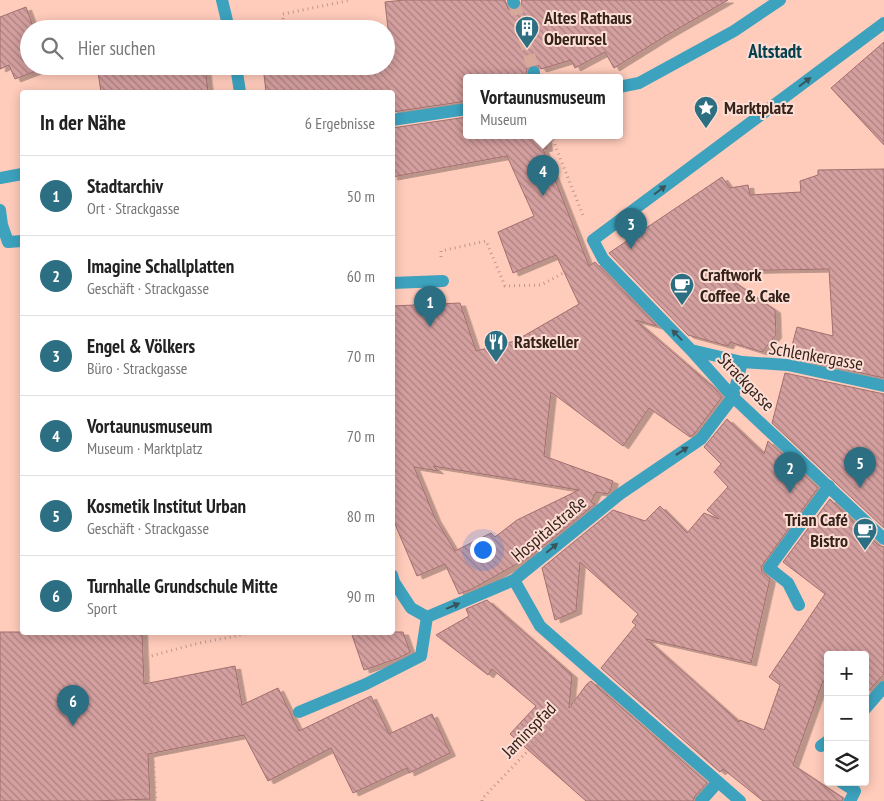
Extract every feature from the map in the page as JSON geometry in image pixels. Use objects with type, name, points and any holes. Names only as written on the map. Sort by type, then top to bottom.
[{"type":"street","points":[[222,0],[227,20]]},
{"type":"street","points":[[623,86],[639,83],[734,31],[780,0]]},
{"type":"street","points":[[594,240],[884,23]]},
{"type":"street","points":[[237,75],[240,90]]},
{"type":"street","points":[[395,120],[463,110]]},
{"type":"street","points":[[0,178],[20,174]]},
{"type":"street","points":[[0,210],[2,225],[8,242],[20,241]]},
{"type":"street","name":"Strackgasse","points":[[594,240],[603,258],[733,397],[884,539]]},
{"type":"street","points":[[395,283],[443,282]]},
{"type":"street","name":"Schlenkergasse","points":[[691,350],[742,362],[788,365],[884,386]]},
{"type":"street","name":"Schlenkergasse","points":[[733,397],[742,362]]},
{"type":"street","name":"Hospitalstraße","points":[[733,397],[701,439],[620,494],[514,580],[540,626],[740,801]]},
{"type":"street","points":[[799,605],[788,583],[769,568],[829,486]]},
{"type":"street","points":[[428,617],[514,580]]},
{"type":"street","points":[[395,584],[411,608],[428,617]]},
{"type":"street","points":[[299,712],[366,684],[421,656],[428,617]]},
{"type":"street","points":[[869,704],[884,687]]},
{"type":"street","points":[[700,801],[718,782]]},
{"type":"street","points":[[847,786],[855,791],[850,801]]},
{"type":"path","points":[[283,20],[283,14],[351,0]]},
{"type":"path","points":[[441,251],[486,241],[505,286],[541,285],[588,259],[594,240],[553,139]]},
{"type":"path","points":[[147,657],[239,635]]},
{"type":"path","points":[[147,652],[156,801]]},
{"type":"path","name":"Jaminspfad","points":[[482,801],[598,678]]},
{"type":"building","points":[[404,0],[505,0],[508,9],[513,11],[520,8],[522,0],[728,0],[614,68],[605,52],[575,68],[571,60],[541,69],[538,65],[530,65],[527,68],[526,74],[463,74],[463,102],[395,112],[395,90],[266,90],[264,75],[395,75],[395,20],[387,20],[385,2]]},
{"type":"building","points":[[26,7],[31,20],[20,20],[20,75],[25,75],[15,79],[9,65],[0,69],[0,17]]},
{"type":"building","points":[[884,42],[884,145],[831,88]]},
{"type":"building","points":[[98,75],[206,75],[208,90],[101,90]]},
{"type":"building","points":[[463,118],[463,139],[546,139],[547,148],[543,149],[589,266],[595,262],[657,326],[635,320],[722,397],[690,437],[649,408],[623,446],[551,392],[544,456],[613,481],[610,491],[607,494],[596,492],[591,502],[595,504],[531,556],[474,588],[459,594],[445,564],[417,576],[395,524],[395,306],[460,303],[476,351],[515,341],[579,304],[556,255],[513,273],[498,232],[534,216],[507,156],[395,176],[395,128]],"holes":[[[433,466],[579,490],[517,520],[495,537],[491,533],[455,551],[435,518],[414,467],[438,471]]]},
{"type":"building","points":[[884,169],[884,378],[789,357],[797,327],[833,336],[829,269],[718,271],[775,310],[776,335],[762,352],[730,342],[728,346],[688,335],[609,253],[722,177],[730,188],[748,185],[750,195],[801,192],[800,181],[818,175],[818,170]]},
{"type":"building","points":[[785,373],[884,394],[884,528],[772,423]]},
{"type":"building","points":[[727,419],[764,454],[768,441],[818,488],[761,567],[762,572],[770,579],[751,663],[646,639],[739,722],[740,720],[764,730],[780,685],[769,677],[825,594],[783,562],[830,499],[878,545],[884,547],[884,674],[869,691],[869,651],[824,651],[824,682],[793,765],[843,798],[842,801],[763,801],[723,769],[720,772],[601,668],[636,625],[632,622],[638,614],[580,562],[576,611],[555,620],[542,568],[613,510],[645,521],[660,506],[687,533],[704,513],[719,519],[707,510],[728,487],[714,472],[721,464],[704,447]]},
{"type":"building","points":[[487,600],[572,675],[569,708],[591,681],[707,783],[693,801],[586,801],[510,734],[536,706],[492,669],[488,675],[436,635],[469,616],[466,609]]},
{"type":"building","points":[[0,632],[20,632],[20,635],[142,635],[144,684],[235,666],[242,705],[278,688],[299,731],[371,696],[389,734],[432,714],[450,753],[409,773],[407,768],[353,793],[331,748],[268,781],[244,735],[148,754],[150,799],[0,801]]},
{"type":"building","points":[[395,632],[403,632],[410,652],[399,658],[364,670],[352,635],[395,635]]},
{"type":"tunnel","points":[[514,3],[534,72]]},
{"type":"place","name":"Altes Rathaus Oberursel","points":[[527,49]]},
{"type":"place","name":"Marktplatz","points":[[706,129]]},
{"type":"place","name":"Vortaunusmuseum","points":[[543,196]]},
{"type":"place","name":"Engel & Völkers","points":[[631,249]]},
{"type":"place","name":"Craftwork Coffee & Cake","points":[[682,306]]},
{"type":"place","name":"Stadtarchiv","points":[[430,327]]},
{"type":"place","name":"Ratskeller","points":[[496,363]]},
{"type":"place","name":"Kosmetik Institut Urban","points":[[860,488]]},
{"type":"place","name":"Imagine Schallplatten","points":[[790,493]]},
{"type":"place","name":"Trian Café Bistro","points":[[865,551]]},
{"type":"place","name":"Turnhalle Grundschule Mitte","points":[[73,726]]},
{"type":"district","name":"Altstadt","points":[[775,51]]}]
